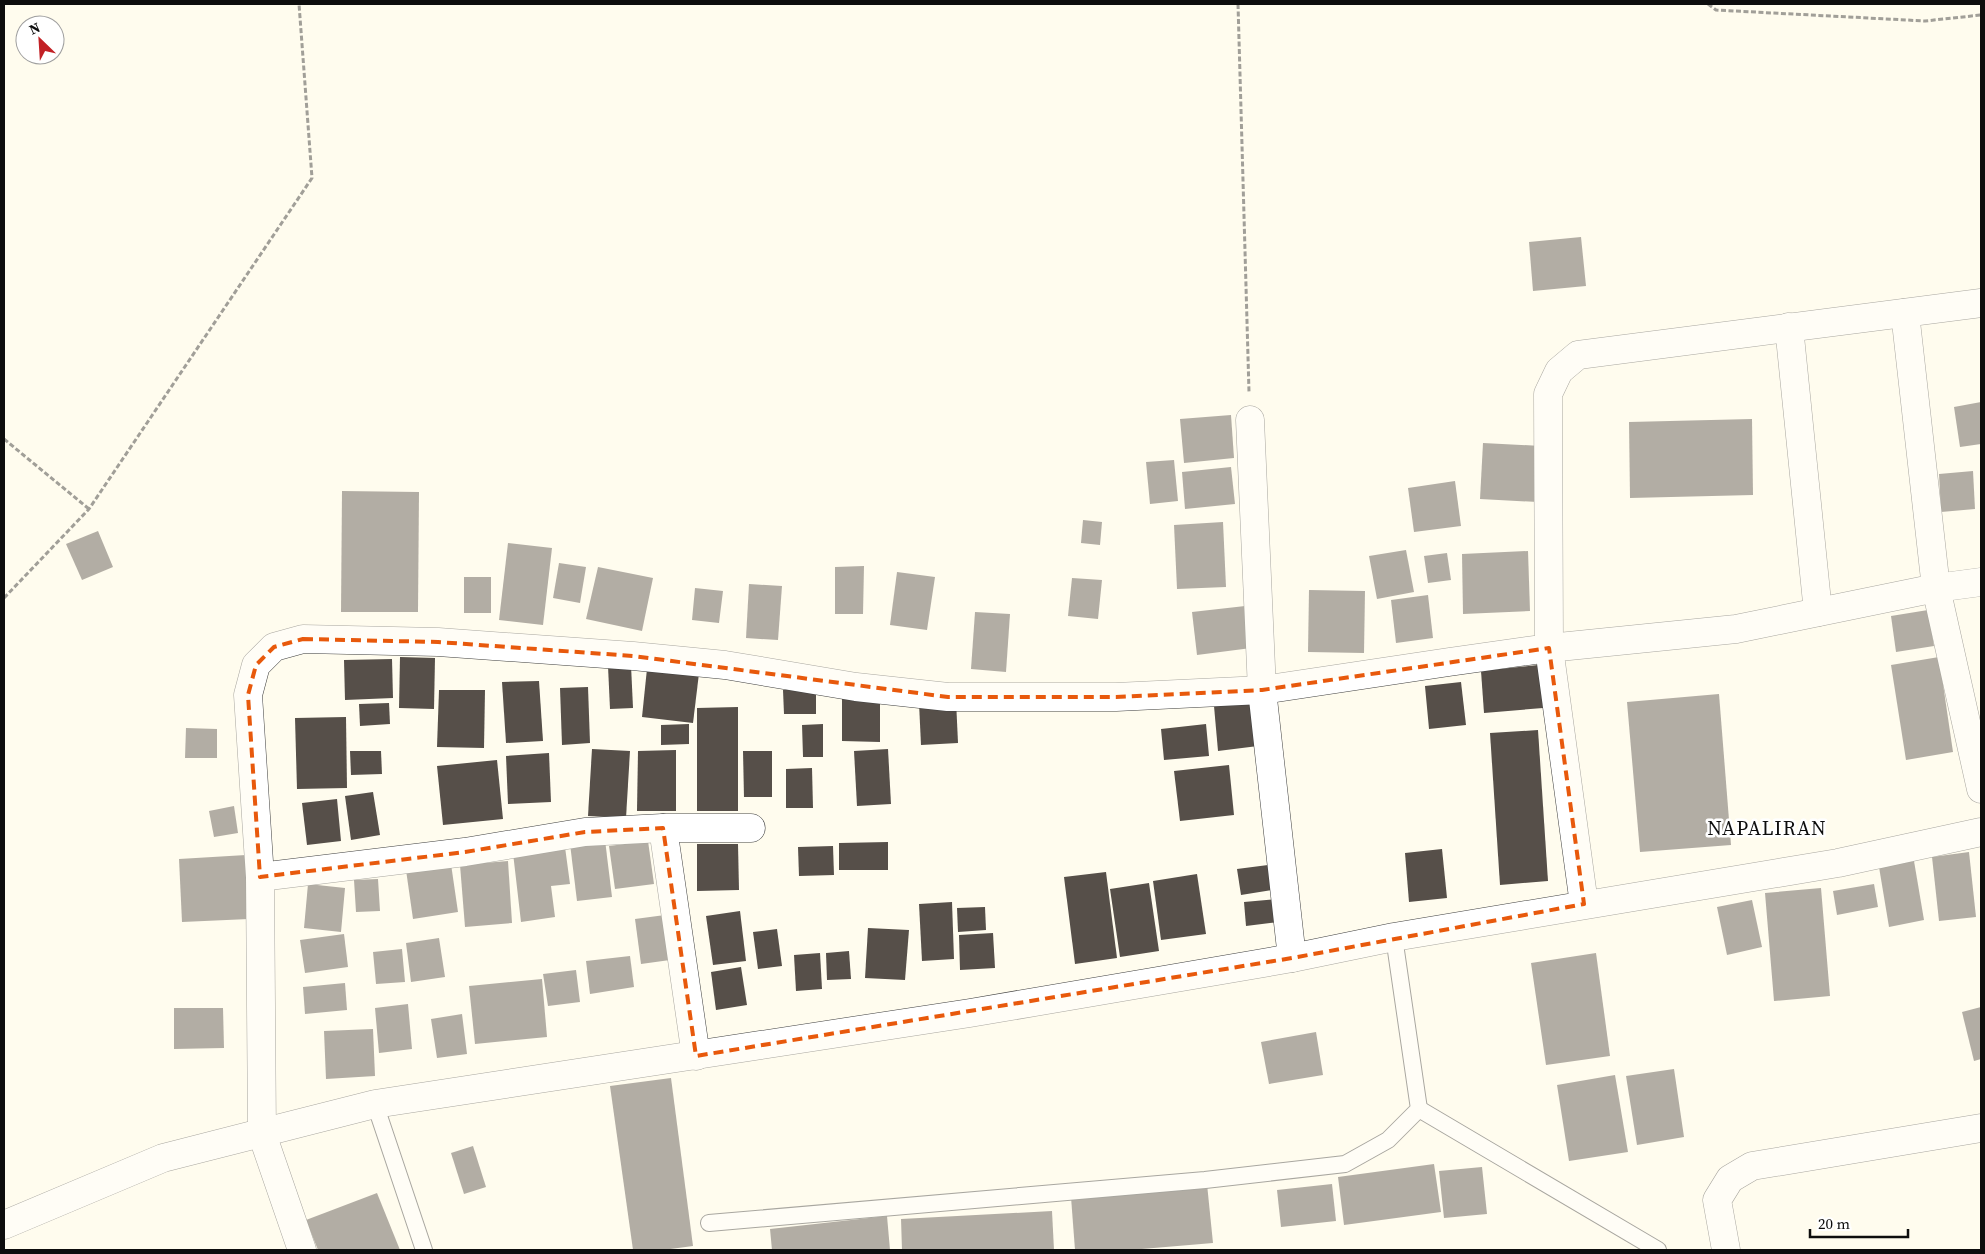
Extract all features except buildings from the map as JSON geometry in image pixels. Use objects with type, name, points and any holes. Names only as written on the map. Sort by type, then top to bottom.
[{"type":"street","points":[[1584,904],[1549,648],[1548,394],[1559,371],[1578,354],[1981,303]]},
{"type":"street","points":[[1905,313],[1936,588],[1981,789]]},
{"type":"street","points":[[1789,327],[1818,612]]},
{"type":"street","points":[[1250,420],[1262,690],[1292,958]]},
{"type":"street","points":[[302,1250],[262,1134],[260,877],[248,695],[256,665],[274,647],[303,639],[438,642],[633,656],[725,665],[856,687],[948,697],[1116,698],[1262,690],[1549,648],[1736,629],[1936,588],[1981,582]]},
{"type":"street","points":[[260,877],[455,854],[585,832],[663,828],[751,828]]},
{"type":"street","points":[[663,828],[696,1056]]},
{"type":"street","points":[[4,1225],[163,1158],[375,1104],[960,1014],[1292,958],[1394,937],[1838,863],[1981,832]]},
{"type":"street","points":[[1726,1250],[1718,1200],[1730,1179],[1752,1166],[1981,1128]]},
{"type":"lane","points":[[1394,937],[1419,1109]]},
{"type":"lane","points":[[375,1104],[424,1250]]},
{"type":"lane","points":[[709,1223],[1205,1180],[1345,1164],[1388,1140],[1419,1109]]},
{"type":"lane","points":[[1419,1109],[1658,1250]]},
{"type":"path","points":[[4,598],[89,508],[312,178],[299,4]]},
{"type":"path","points":[[1238,4],[1250,420]]},
{"type":"path","points":[[1708,4],[1716,10],[1925,21],[1981,16]]},
{"type":"path","points":[[4,439],[89,508]]},
{"type":"highlighted area","points":[[303,639],[438,642],[633,656],[948,697],[1116,697],[1262,690],[1549,648],[1584,904],[1292,958],[696,1056],[663,828],[585,832],[465,852],[260,877],[248,695],[256,665],[274,647]]},
{"type":"district","name":"NAPALIRAN","points":[[1767,828]]}]
